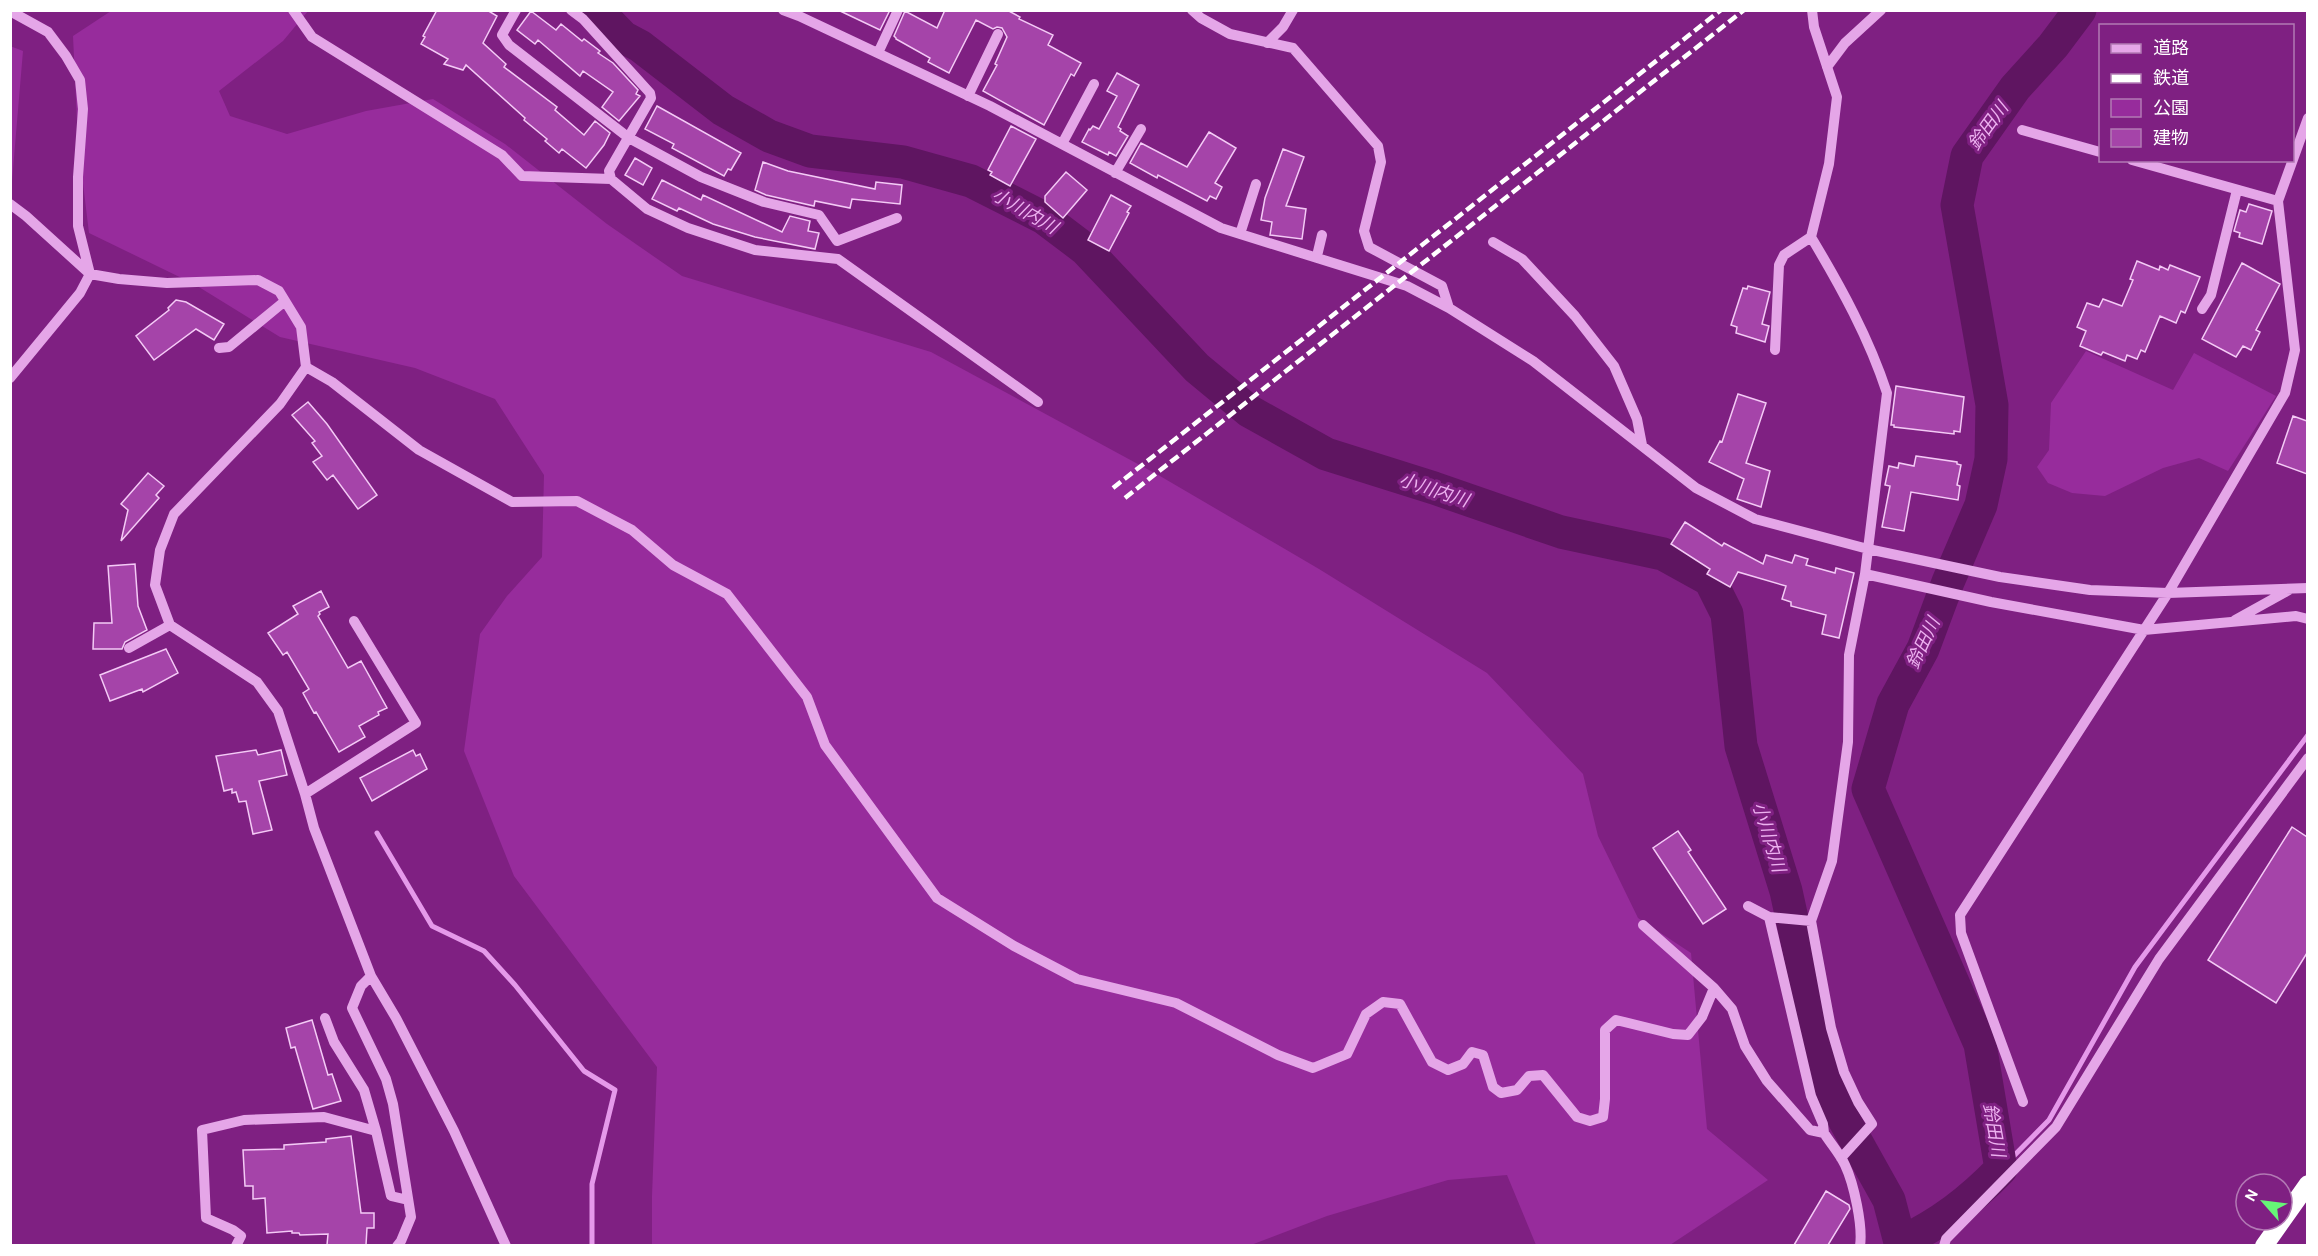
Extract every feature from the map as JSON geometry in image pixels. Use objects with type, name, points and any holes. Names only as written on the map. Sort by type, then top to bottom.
[{"type":"highway","points":[[2264,1245],[2307,1184]]},
{"type":"street","points":[[293,10],[312,37],[502,155],[522,176],[611,179]]},
{"type":"street","points":[[516,10],[502,35],[509,45],[629,138],[701,177],[764,202],[819,215],[837,241],[838,259]]},
{"type":"street","points":[[571,10],[583,19],[650,93],[651,98],[609,171],[611,179],[647,209],[687,228],[755,250],[838,259],[1038,402]]},
{"type":"street","points":[[783,10],[806,14],[1221,228],[1407,285],[1449,308],[1533,361],[1696,488],[1755,519],[1868,549],[2000,577],[2090,590],[2168,593],[2307,588]]},
{"type":"street","points":[[878,53],[897,10]]},
{"type":"street","points":[[1192,10],[1201,18],[1230,34],[1293,48],[1378,146],[1382,162],[1364,231],[1369,247],[1442,286],[1449,308]]},
{"type":"street","points":[[1267,42],[1283,27],[1293,10]]},
{"type":"street","points":[[1775,350],[1779,265],[1784,255],[1811,237],[1829,164],[1837,97],[1814,27],[1812,10]]},
{"type":"street","points":[[1827,67],[1845,43],[1881,10]]},
{"type":"street","points":[[10,11],[48,32],[80,80],[83,109],[78,177],[78,226],[90,273],[80,293],[10,378]]},
{"type":"street","points":[[968,96],[998,34]]},
{"type":"street","points":[[1062,144],[1094,84]]},
{"type":"street","points":[[2294,162],[2304,137],[2307,118]]},
{"type":"street","points":[[1115,172],[1141,129]]},
{"type":"street","points":[[2022,130],[2099,152]]},
{"type":"street","points":[[2139,162],[2278,201]]},
{"type":"street","points":[[2023,1102],[1961,933],[1960,915],[2168,593],[2285,393],[2295,350],[2278,201],[2294,162]]},
{"type":"street","points":[[1240,234],[1256,184]]},
{"type":"street","points":[[2202,309],[2211,295],[2237,190]]},
{"type":"street","points":[[10,204],[90,273],[118,279],[167,283],[258,280],[279,291],[301,327],[306,367],[280,404],[174,514],[160,550],[155,585],[170,625],[257,682],[278,711],[332,880],[370,976],[396,1018],[454,1131],[506,1245]]},
{"type":"street","points":[[837,241],[897,218]]},
{"type":"street","points":[[1317,256],[1322,235]]},
{"type":"street","points":[[1811,237],[1844,293],[1879,367],[1887,393],[1865,574],[1849,655],[1848,742],[1832,861],[1808,921],[1831,1028],[1844,1072],[1858,1102],[1872,1124],[1842,1157]]},
{"type":"street","points":[[1493,242],[1522,258],[1575,316],[1614,366],[1637,419],[1642,445]]},
{"type":"street","points":[[219,348],[229,347],[285,301]]},
{"type":"street","points":[[306,367],[332,382],[419,450],[512,502],[577,501],[632,530],[673,565],[727,594],[807,697],[825,745],[938,898],[1014,946],[1077,979],[1176,1003],[1278,1055],[1313,1068],[1347,1054],[1366,1014],[1383,1002],[1400,1004],[1432,1062],[1448,1070],[1463,1064],[1472,1052],[1483,1055],[1493,1087],[1501,1093],[1516,1090],[1529,1076],[1543,1075],[1577,1117],[1590,1121],[1603,1117],[1605,1030],[1616,1020],[1673,1034],[1688,1035],[1702,1017],[1714,988]]},
{"type":"street","points":[[1865,574],[1991,602],[2144,630],[2296,616],[2307,619]]},
{"type":"street","points":[[2232,622],[2293,587]]},
{"type":"street","points":[[305,794],[416,723],[354,621]]},
{"type":"street","points":[[129,648],[170,625]]},
{"type":"street","points":[[1944,1245],[1946,1239],[2056,1127],[2159,959],[2307,758]]},
{"type":"street","points":[[1748,906],[1769,917],[1808,921]]},
{"type":"street","points":[[1769,917],[1811,1096],[1823,1124],[1824,1133],[1842,1157],[1851,1184],[1861,1236],[1860,1245]]},
{"type":"street","points":[[1643,925],[1714,988],[1732,1009],[1745,1046],[1767,1081],[1810,1130],[1824,1133]]},
{"type":"street","points":[[370,976],[361,986],[352,1008],[382,1071],[390,1095],[411,1217],[397,1245]]},
{"type":"street","points":[[325,1018],[334,1042],[364,1090],[392,1196],[408,1200]]},
{"type":"street","points":[[236,1245],[241,1236],[206,1218],[202,1131],[244,1120],[324,1117],[376,1131]]},
{"type":"green space","points":[[111,11],[308,11],[283,41],[219,91],[230,116],[287,134],[366,111],[433,99],[505,144],[607,224],[682,276],[931,352],[1160,476],[1319,569],[1487,673],[1583,774],[1598,836],[1638,918],[1691,953],[1707,1129],[1768,1180],[1670,1245],[1536,1245],[1507,1175],[1448,1180],[1327,1216],[1251,1245],[652,1245],[657,1067],[514,876],[464,751],[480,634],[507,596],[542,557],[544,475],[495,399],[415,368],[280,337],[194,284],[89,233],[78,142],[73,36]]},
{"type":"green space","points":[[10,46],[23,51],[12,181],[10,180]]},
{"type":"green space","points":[[2086,351],[2173,390],[2194,353],[2276,396],[2228,471],[2199,458],[2163,468],[2105,496],[2072,493],[2048,483],[2037,467],[2049,450],[2051,403]]},
{"type":"building","points":[[437,10],[487,10],[497,16],[483,43],[506,64],[504,67],[557,107],[555,110],[584,135],[595,121],[610,133],[604,145],[586,168],[562,149],[559,153],[545,141],[547,139],[466,65],[463,70],[444,64],[448,59],[421,44]]},
{"type":"building","points":[[838,10],[890,10],[880,30]]},
{"type":"building","points":[[945,10],[1007,10],[1020,17],[1019,19],[1053,35],[1048,45],[1081,63],[1074,76],[1071,74],[1044,125],[983,91],[997,65],[995,64],[1007,37],[1002,28],[993,29],[976,20],[949,73],[928,62],[930,58],[894,36],[905,11],[937,28]]},
{"type":"building","points":[[531,11],[556,30],[561,24],[582,41],[584,39],[600,51],[598,53],[613,63],[638,90],[636,94],[640,96],[619,121],[602,107],[613,92],[583,71],[580,76],[538,40],[535,44],[517,30]]},
{"type":"building","points":[[1117,73],[1139,85],[1118,127],[1128,136],[1116,156],[1109,152],[1108,155],[1082,142],[1089,129],[1093,126],[1099,129],[1117,96],[1107,91]]},
{"type":"building","points":[[657,106],[741,153],[731,170],[728,169],[724,176],[672,148],[674,144],[645,129]]},
{"type":"building","points":[[1011,126],[1036,139],[1010,186],[990,175],[992,172],[988,170]]},
{"type":"building","points":[[1209,132],[1236,148],[1215,183],[1222,187],[1216,199],[1210,196],[1207,201],[1130,163],[1141,143],[1187,167]]},
{"type":"building","points":[[1283,149],[1304,157],[1286,206],[1306,209],[1302,239],[1270,235],[1272,222],[1261,220],[1265,198]]},
{"type":"building","points":[[635,158],[652,168],[643,185],[625,175]]},
{"type":"building","points":[[763,162],[788,171],[875,189],[876,182],[902,185],[900,204],[852,199],[850,208],[815,201],[814,206],[766,195],[755,190]]},
{"type":"building","points":[[1066,172],[1087,190],[1063,218],[1045,202],[1045,196]]},
{"type":"building","points":[[662,180],[701,200],[703,195],[782,232],[790,216],[810,221],[808,231],[819,233],[815,249],[755,237],[713,224],[679,208],[677,211],[652,199]]},
{"type":"building","points":[[1111,195],[1131,206],[1109,251],[1088,240]]},
{"type":"building","points":[[2249,204],[2272,211],[2262,244],[2239,237],[2240,233],[2234,231],[2240,210],[2246,212]]},
{"type":"building","points":[[2137,261],[2159,270],[2160,266],[2168,270],[2170,265],[2200,277],[2185,313],[2181,311],[2176,323],[2160,316],[2145,352],[2141,350],[2137,359],[2127,355],[2125,361],[2103,352],[2101,355],[2080,346],[2086,331],[2077,327],[2087,303],[2099,307],[2103,299],[2122,306],[2133,280],[2130,279]]},
{"type":"building","points":[[2242,263],[2280,284],[2256,330],[2260,332],[2251,350],[2243,346],[2236,357],[2202,339]]},
{"type":"building","points":[[1748,286],[1770,292],[1762,324],[1769,326],[1765,342],[1736,333],[1737,327],[1731,325],[1743,288],[1747,289]]},
{"type":"building","points":[[176,300],[186,302],[224,324],[214,340],[196,329],[154,360],[136,336],[169,310],[168,308]]},
{"type":"building","points":[[1896,386],[1964,397],[1960,432],[1954,431],[1954,434],[1891,425]]},
{"type":"building","points":[[1738,394],[1766,403],[1746,463],[1770,471],[1761,507],[1737,499],[1744,479],[1709,462],[1720,441],[1722,442]]},
{"type":"building","points":[[308,402],[327,424],[377,495],[358,509],[333,475],[327,480],[313,462],[322,456],[312,443],[315,441],[292,415]]},
{"type":"building","points":[[2293,416],[2307,421],[2307,474],[2277,463]]},
{"type":"building","points":[[1916,456],[1957,462],[1961,465],[1957,485],[1960,486],[1958,500],[1911,492],[1904,531],[1882,527],[1890,486],[1885,485],[1889,466],[1898,468],[1899,463],[1914,466]]},
{"type":"building","points":[[148,473],[164,486],[156,495],[159,498],[121,541],[128,510],[121,504]]},
{"type":"building","points":[[1685,522],[1722,546],[1724,543],[1763,564],[1766,555],[1792,563],[1795,555],[1808,559],[1806,565],[1835,573],[1836,568],[1854,573],[1839,638],[1822,634],[1826,615],[1791,606],[1791,602],[1782,599],[1786,586],[1738,572],[1730,587],[1707,574],[1710,569],[1671,544]]},
{"type":"building","points":[[135,564],[138,606],[147,630],[125,642],[122,649],[93,649],[94,623],[112,623],[108,566]]},
{"type":"building","points":[[321,591],[329,607],[319,612],[318,616],[348,668],[361,661],[387,708],[359,726],[365,737],[339,752],[303,693],[309,689],[287,652],[283,655],[268,633],[298,614],[293,606]]},
{"type":"building","points":[[166,649],[178,673],[143,692],[142,689],[110,701],[100,675]]},
{"type":"building","points":[[256,750],[258,755],[281,750],[287,775],[259,781],[272,830],[253,834],[246,801],[239,802],[236,792],[232,793],[232,789],[224,791],[216,756]]},
{"type":"building","points":[[413,750],[416,756],[420,754],[427,769],[372,801],[360,778]]},
{"type":"building","points":[[2292,827],[2307,837],[2307,953],[2276,1003],[2208,960]]},
{"type":"building","points":[[1678,831],[1691,850],[1688,852],[1726,909],[1703,924],[1653,848]]},
{"type":"building","points":[[312,1020],[328,1075],[332,1074],[341,1101],[313,1109],[295,1047],[291,1048],[286,1028]]},
{"type":"building","points":[[351,1136],[361,1213],[374,1213],[374,1228],[367,1228],[366,1245],[327,1245],[328,1234],[300,1235],[292,1231],[267,1233],[265,1198],[253,1199],[253,1186],[245,1186],[243,1150],[284,1149],[284,1145],[326,1142],[326,1139]]},
{"type":"building","points":[[1826,1191],[1849,1205],[1850,1209],[1828,1245],[1794,1245]]},
{"type":"waterway","name":"小川内川","points":[[597,10],[623,37],[640,46],[723,110],[769,136],[810,151],[903,162],[971,181],[1044,218],[1085,249],[1197,368],[1249,411],[1326,454],[1561,532],[1663,554],[1710,580],[1727,614],[1741,746],[1786,891],[1825,1070],[1837,1107],[1889,1200],[1901,1246]]},
{"type":"waterway","name":"鈴田川","points":[[1900,1243],[1929,1228],[1954,1210],[2001,1169],[1980,1044],[1868,789],[1893,704],[1923,649],[1948,582],[1981,505],[1991,459],[1992,405],[1957,205],[1967,156],[2015,88],[2053,46],[2080,10]]},
{"type":"waterway","points":[[2001,1169],[2049,1120],[2135,967],[2308,735]]},
{"type":"waterway","points":[[377,833],[432,926],[484,951],[515,985],[584,1071],[615,1090],[592,1184],[592,1246]]},
{"type":"railway","points":[[1113,488],[1721,10]]},
{"type":"railway","points":[[1125,498],[1744,10]]}]
